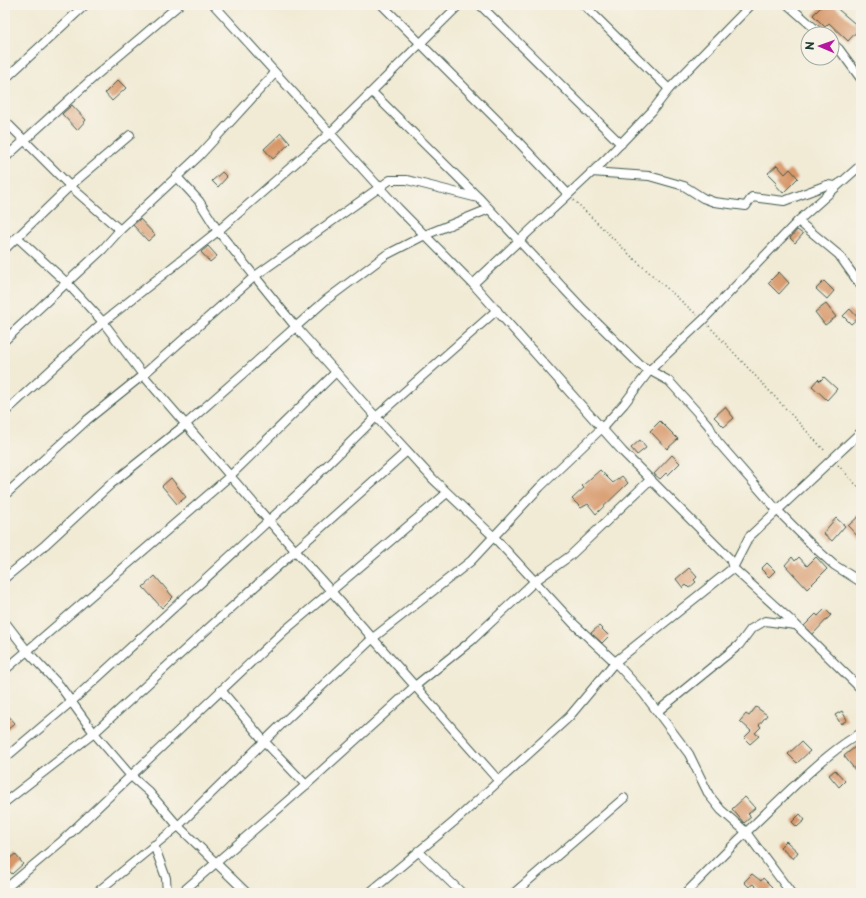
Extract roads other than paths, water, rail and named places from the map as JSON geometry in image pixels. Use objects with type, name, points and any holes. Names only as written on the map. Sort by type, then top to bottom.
[{"type":"street","points":[[5,79],[85,5]]},
{"type":"street","points":[[5,158],[178,5]]},
{"type":"street","points":[[214,5],[275,73],[331,132],[380,188],[497,310],[623,452],[730,559],[733,568],[796,625],[861,689]]},
{"type":"street","points":[[382,5],[508,131],[568,194]]},
{"type":"street","points":[[5,412],[103,322],[218,231],[331,132],[459,5]]},
{"type":"street","points":[[480,5],[621,144]]},
{"type":"street","points":[[584,5],[669,89]]},
{"type":"street","points":[[473,284],[621,144],[652,111],[669,89],[751,5]]},
{"type":"street","points":[[788,5],[812,26]]},
{"type":"street","points":[[840,52],[861,79]]},
{"type":"street","points":[[6,337],[67,283],[103,249],[120,230],[200,155],[275,73]]},
{"type":"street","points":[[372,92],[479,198],[518,241],[640,365],[669,381],[709,426],[717,441],[778,511],[834,565],[861,582]]},
{"type":"street","points":[[5,121],[70,186],[120,230]]},
{"type":"street","points":[[5,249],[70,186],[130,135]]},
{"type":"street","points":[[96,893],[178,826],[264,741],[373,638],[462,570],[540,487],[602,428],[624,404],[650,370],[703,320],[798,221],[861,165]]},
{"type":"street","points":[[591,172],[649,176],[684,186],[703,198],[714,202],[746,206],[752,198],[784,201],[827,185],[836,186],[846,179]]},
{"type":"street","points":[[177,177],[199,201],[218,231],[295,326],[336,372],[447,493],[493,536],[574,624],[615,662],[658,711],[689,754],[709,795],[721,810],[745,831],[784,883],[789,893]]},
{"type":"street","points":[[5,496],[87,420],[143,375],[255,276],[390,180],[407,180],[479,198]]},
{"type":"street","points":[[5,578],[45,545],[111,484],[186,424],[295,326],[370,267],[386,255],[425,235],[489,209]]},
{"type":"street","points":[[798,221],[839,256],[861,286]]},
{"type":"street","points":[[18,238],[67,283],[103,322],[143,375],[230,476],[498,780]]},
{"type":"street","points":[[5,758],[71,702],[269,521],[376,416],[497,310]]},
{"type":"street","points":[[5,670],[28,652],[230,476],[336,372]]},
{"type":"street","points":[[369,893],[455,821],[498,780],[569,717],[615,662],[733,568],[749,538],[861,432]]},
{"type":"street","points":[[5,802],[94,733],[408,451]]},
{"type":"street","points":[[181,893],[306,785],[415,686],[471,641],[536,581],[570,556],[651,479]]},
{"type":"street","points":[[5,889],[62,840],[283,632],[447,493]]},
{"type":"street","points":[[658,711],[739,645],[751,629],[765,621],[796,625]]},
{"type":"street","points":[[5,622],[28,652],[60,686],[94,733],[131,776],[149,792],[178,826],[247,893]]},
{"type":"street","points":[[221,690],[264,741],[306,785]]},
{"type":"street","points":[[686,893],[745,831],[813,769],[849,740],[861,733]]},
{"type":"street","points":[[514,893],[624,798]]},
{"type":"street","points":[[154,845],[166,878],[167,893]]},
{"type":"street","points":[[418,851],[462,893]]}]
